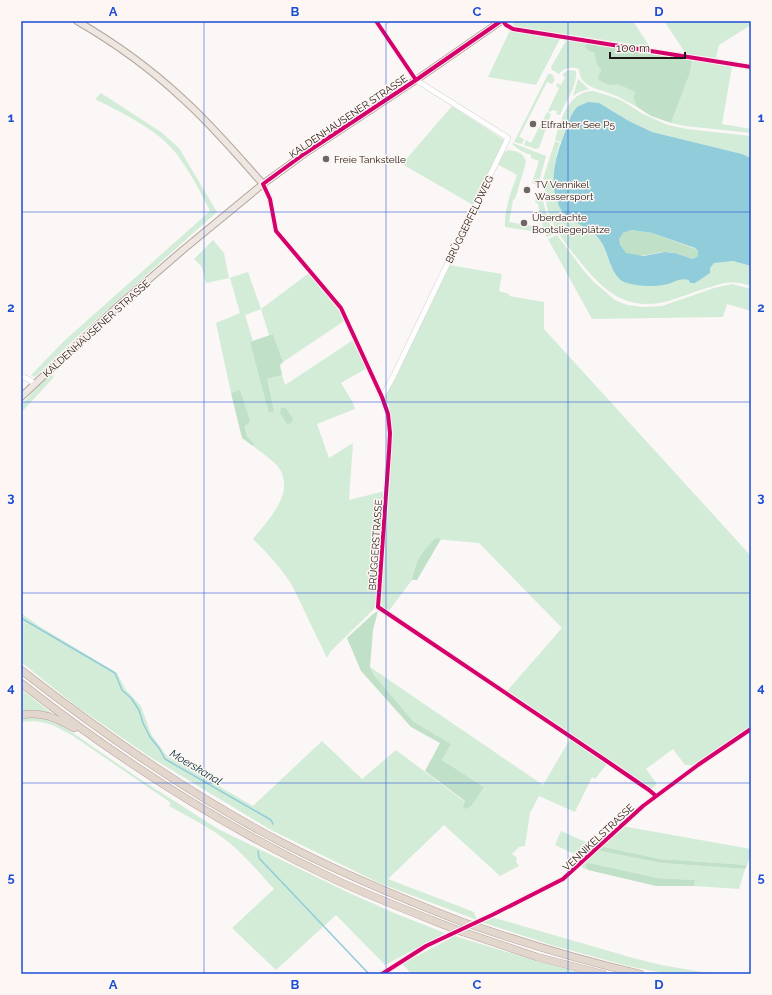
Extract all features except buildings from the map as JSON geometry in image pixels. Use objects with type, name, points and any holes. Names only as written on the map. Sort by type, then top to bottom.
[{"type":"highway","points":[[21,670],[82,717],[165,774],[205,799],[267,834],[348,874],[403,899],[465,923],[541,948],[593,963],[640,974]]},
{"type":"highway","points":[[21,682],[99,742]]},
{"type":"highway","points":[[21,715],[38,714],[55,718],[99,742],[200,807],[276,850],[338,881],[463,932],[537,957],[603,974]]},
{"type":"main road","points":[[77,21],[129,55],[184,99],[263,184]]},
{"type":"main road","name":"KALDENHAUSENER STRASSE","points":[[21,397],[107,316],[263,184],[331,135],[416,80],[502,21]]},
{"type":"street","points":[[376,21],[416,80]]},
{"type":"street","points":[[379,26],[387,21]]},
{"type":"street","points":[[502,21],[513,29],[751,67]]},
{"type":"street","name":"BRÜGGERFELDWEG","points":[[382,397],[508,138],[416,80]]},
{"type":"street","name":"BRÜGGERSTRASSE","points":[[263,184],[270,199],[276,231],[341,308],[382,397],[388,414],[390,433],[378,607],[618,768],[656,796]]},
{"type":"street","points":[[21,376],[30,380],[34,384]]},
{"type":"street","name":"VENNIKELSTRASSE","points":[[382,974],[426,946],[499,912],[563,879],[625,822],[656,796],[751,729]]},
{"type":"green space","points":[[512,21],[633,21],[650,47],[518,27],[514,26]]},
{"type":"green space","points":[[664,21],[751,21],[751,25],[719,45],[716,58],[686,54]]},
{"type":"green space","points":[[510,30],[560,39],[536,85],[488,77]]},
{"type":"green space","points":[[567,39],[585,43],[594,52],[602,70],[617,84],[635,92],[633,98],[637,107],[617,96],[587,84],[580,75],[579,69],[568,68],[559,74],[552,70],[551,67]]},
{"type":"green space","points":[[586,43],[692,60],[690,73],[671,123],[651,116],[637,107],[633,98],[635,92],[617,84],[607,84],[598,79],[602,70],[597,64],[594,52],[589,51],[585,47]]},
{"type":"green space","points":[[692,60],[732,67],[722,124],[751,129],[751,133],[685,126],[671,123],[690,73]]},
{"type":"green space","points":[[566,71],[576,71],[575,83],[560,115],[556,114],[557,111],[548,111],[559,88],[556,86],[557,83],[561,85],[565,77],[562,75]]},
{"type":"green space","points":[[548,74],[552,74],[555,80],[552,84],[547,82],[519,137],[524,139],[522,144],[514,142]]},
{"type":"green space","points":[[578,79],[589,89],[579,92],[573,96]]},
{"type":"green space","points":[[593,91],[621,100],[643,114],[668,125],[687,129],[751,136],[751,158],[742,154],[652,132],[611,110],[569,119],[561,142],[555,140],[566,108],[577,96]]},
{"type":"green space","points":[[101,93],[161,132],[179,148],[217,212],[79,335],[35,377],[31,375],[64,341],[210,211],[190,173],[168,144],[138,122],[95,99]]},
{"type":"green space","points":[[452,106],[504,140],[473,205],[402,164]]},
{"type":"green space","points":[[547,112],[551,114],[539,148],[536,149],[524,145],[526,140],[531,143]]},
{"type":"green space","points":[[555,141],[560,143],[556,156],[556,196],[551,197],[545,194],[545,180],[543,179]]},
{"type":"green space","points":[[513,143],[546,156],[538,185],[532,183],[539,161],[531,158],[531,155],[518,149],[512,144]]},
{"type":"green space","points":[[508,150],[521,154],[526,161],[515,199],[513,200],[509,222],[543,228],[538,204],[535,202],[536,198],[543,201],[549,223],[555,233],[547,237],[545,233],[505,227],[510,194],[517,175],[497,164],[502,154]]},
{"type":"green space","points":[[546,201],[557,201],[562,210],[572,219],[586,227],[602,242],[612,269],[664,285],[683,278],[689,280],[710,268],[714,263],[733,261],[751,266],[751,286],[734,282],[724,283],[669,301],[649,304],[625,300],[614,295],[595,279],[562,238],[553,224],[547,209]]},
{"type":"green space","points":[[631,230],[652,233],[696,249],[698,251],[698,256],[693,259],[676,253],[666,252],[642,256],[630,255],[621,248],[619,240],[622,234]]},
{"type":"green space","points":[[557,235],[594,282],[615,300],[627,305],[643,307],[662,306],[714,288],[732,284],[751,289],[751,311],[727,304],[723,317],[592,319],[548,239]]},
{"type":"green space","points":[[213,240],[224,253],[229,278],[248,272],[261,309],[245,315],[253,341],[250,342],[274,410],[266,379],[282,375],[285,385],[353,340],[367,368],[341,383],[355,409],[317,424],[329,458],[353,443],[349,500],[385,491],[376,604],[373,610],[330,652],[327,658],[292,585],[274,561],[253,539],[278,506],[284,487],[283,477],[279,468],[253,446],[247,436],[240,391],[231,393],[216,323],[240,313],[230,278],[206,283],[202,267],[194,259]]},
{"type":"green space","points":[[449,265],[502,274],[499,291],[509,294],[509,296],[544,302],[544,329],[751,556],[751,726],[694,765],[685,765],[673,749],[646,769],[657,784],[651,789],[507,691],[562,628],[479,543],[436,539],[415,566],[412,580],[388,612],[382,607],[381,597],[392,433],[384,397]]},
{"type":"green space","points":[[309,273],[342,314],[344,321],[283,362],[273,334],[269,335],[261,309]]},
{"type":"green space","points":[[273,334],[283,362],[280,365],[282,375],[267,379],[274,411],[269,413],[250,342]]},
{"type":"green space","points":[[51,375],[54,377],[21,413],[21,405],[39,385]]},
{"type":"green space","points":[[240,390],[250,421],[245,426],[247,436],[254,444],[253,446],[242,438],[231,393]]},
{"type":"green space","points":[[281,408],[286,408],[293,419],[291,423],[287,424],[280,413]]},
{"type":"green space","points":[[436,538],[441,539],[417,580],[412,580],[415,567],[420,556]]},
{"type":"green space","points":[[378,611],[373,630],[370,667],[374,675],[414,722],[451,744],[442,760],[484,787],[471,806],[466,809],[463,807],[465,801],[425,771],[440,743],[411,727],[361,671],[347,638]]},
{"type":"green space","points":[[21,613],[39,626],[117,673],[126,690],[141,706],[151,734],[167,756],[253,806],[322,741],[362,779],[396,750],[465,802],[484,787],[442,760],[451,744],[414,722],[374,675],[370,667],[543,785],[570,739],[607,764],[595,779],[592,777],[575,812],[539,796],[530,813],[525,846],[519,847],[512,854],[517,858],[516,861],[519,866],[500,876],[444,825],[388,879],[474,912],[477,920],[379,883],[271,830],[150,757],[76,706],[21,662]]},
{"type":"green space","points":[[21,689],[54,715],[21,713]]},
{"type":"green space","points":[[33,717],[41,718],[63,726],[137,777],[218,829],[345,891],[394,913],[445,933],[385,965],[336,915],[276,970],[232,928],[274,889],[245,858],[220,836],[169,806],[171,803],[73,736],[42,722],[21,722],[21,719]]},
{"type":"green space","points":[[622,826],[751,849],[751,854],[747,865],[660,859],[600,846]]},
{"type":"green space","points":[[561,831],[595,846],[583,858],[555,845]]},
{"type":"green space","points":[[600,846],[660,859],[747,865],[745,869],[661,863],[596,850]]},
{"type":"green space","points":[[596,850],[661,863],[745,869],[739,889],[694,886],[695,880],[657,878],[585,865],[588,870],[584,869],[582,864]]},
{"type":"green space","points":[[588,863],[657,878],[695,880],[694,886],[656,886],[588,870],[585,865]]},
{"type":"green space","points":[[492,917],[633,958],[661,965],[714,974],[668,974],[628,966],[551,945],[481,922]]},
{"type":"green space","points":[[455,936],[536,961],[587,974],[412,974],[402,964]]},
{"type":"water","points":[[588,102],[599,103],[629,121],[652,132],[742,154],[751,158],[751,266],[733,261],[714,263],[710,268],[710,273],[695,283],[690,283],[689,280],[682,279],[667,284],[653,286],[643,286],[624,282],[616,275],[602,243],[588,229],[571,219],[562,211],[555,194],[554,170],[562,140],[570,119],[577,107]],"holes":[[[631,230],[652,233],[695,248],[698,251],[698,256],[693,259],[675,253],[665,252],[643,256],[626,253],[620,245],[619,239],[623,233]]]},
{"type":"waterway","name":"Moerskanal","points":[[21,618],[115,673],[122,690],[131,698],[139,710],[143,723],[150,737],[159,748],[165,759],[271,820],[273,824]]},
{"type":"waterway","name":"Moerskanal","points":[[258,851],[259,858],[369,974]]},
{"type":"cycle path","points":[[376,21],[416,80]]},
{"type":"cycle path","points":[[501,21],[416,80],[304,154],[263,184],[270,199],[276,231],[341,308],[382,397],[388,414],[390,433],[378,607],[656,796]]},
{"type":"cycle path","points":[[503,21],[506,25],[513,29],[751,67]]},
{"type":"cycle path","points":[[382,974],[426,946],[563,879],[643,806],[698,765],[751,729]]},
{"type":"place","name":"Elfrather See P5","points":[[533,124]]},
{"type":"place","name":"Freie Tankstelle","points":[[326,159]]},
{"type":"place","name":"TV Vennikel Wassersport","points":[[527,190]]},
{"type":"place","name":"Überdachte Bootsliegeplätze","points":[[524,223]]}]
